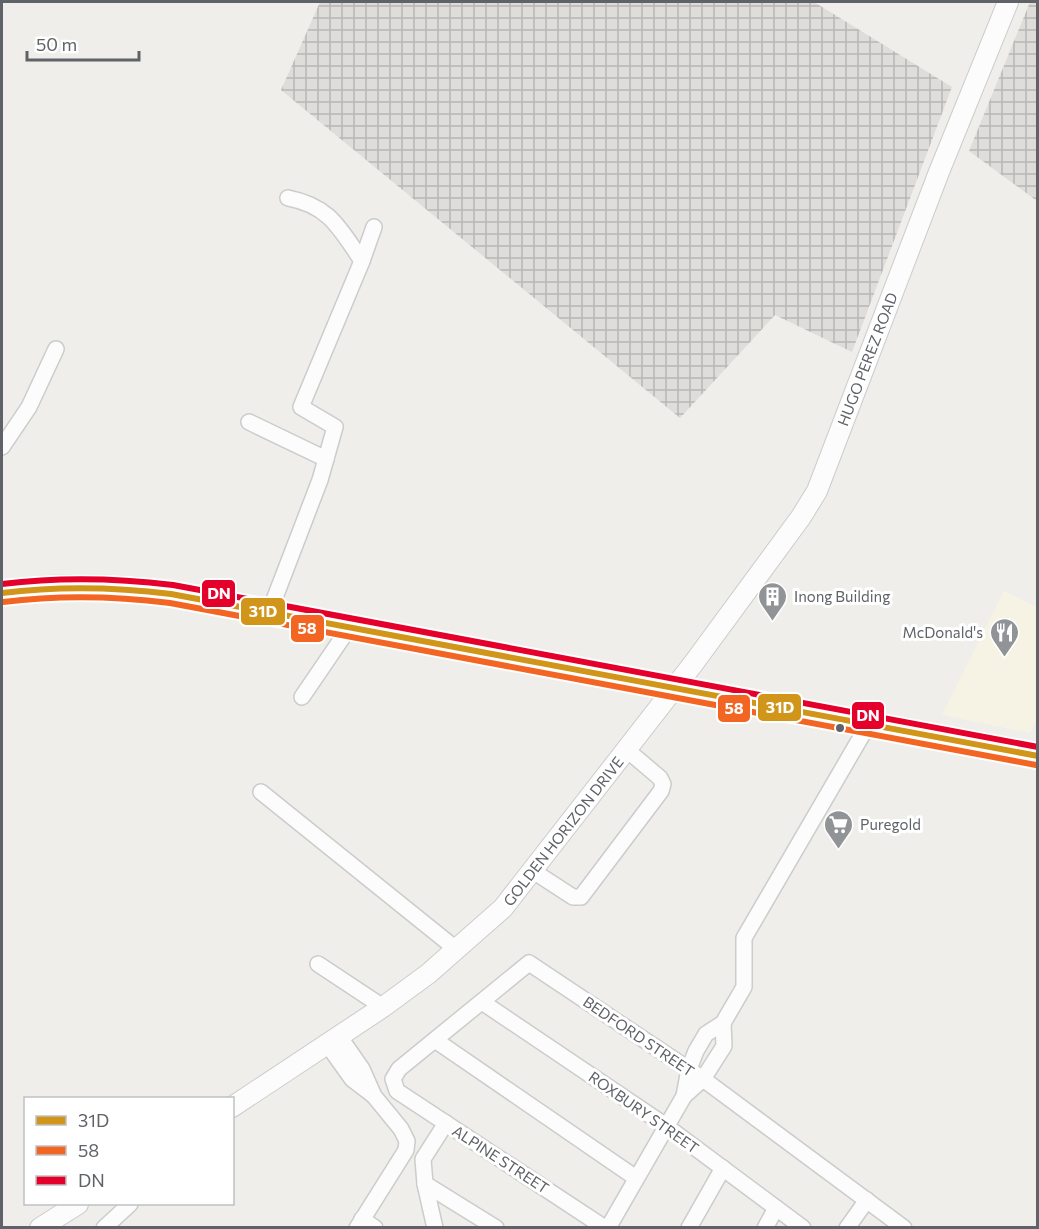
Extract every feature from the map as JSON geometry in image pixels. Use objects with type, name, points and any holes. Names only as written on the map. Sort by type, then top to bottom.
[{"type":"main road","points":[[2,593],[60,586],[117,588],[171,594],[1038,756]]},
{"type":"street","name":"HUGO PEREZ ROAD","points":[[674,688],[801,518],[817,491],[939,172],[1008,2]]},
{"type":"street","points":[[288,198],[302,201],[324,211],[341,230],[362,261]]},
{"type":"street","points":[[269,613],[320,480],[334,428],[301,407],[374,227]]},
{"type":"street","points":[[2,447],[29,407],[56,349]]},
{"type":"street","points":[[249,422],[326,459]]},
{"type":"street","points":[[302,697],[349,628]]},
{"type":"street","name":"GOLDEN HORIZON DRIVE","points":[[234,1106],[383,1007],[428,974],[503,908],[674,688]]},
{"type":"street","points":[[684,1096],[689,1069],[696,1051],[706,1034],[723,1023],[744,987],[744,938],[868,725]]},
{"type":"street","points":[[533,871],[573,897],[581,897],[661,791],[663,784],[660,778],[627,750]]},
{"type":"street","points":[[261,792],[456,949]]},
{"type":"street","name":"BEDFORD STREET","points":[[397,1091],[393,1085],[395,1074],[529,963],[689,1069],[904,1227]]},
{"type":"street","points":[[318,964],[383,1007]]},
{"type":"street","name":"ROXBURY STREET","points":[[482,1002],[666,1126],[803,1227]]},
{"type":"street","points":[[606,1227],[684,1096],[703,1079],[724,1046],[723,1023]]},
{"type":"street","points":[[333,1040],[362,1070],[375,1096],[401,1129],[406,1141],[406,1150],[365,1225]]},
{"type":"street","points":[[435,1040],[636,1178]]},
{"type":"street","name":"ALPINE STREET","points":[[397,1091],[606,1227]]},
{"type":"street","points":[[435,1227],[425,1184],[423,1159],[446,1123]]},
{"type":"street","points":[[689,1227],[723,1168]]},
{"type":"street","points":[[425,1184],[496,1227]]},
{"type":"street","points":[[847,1227],[867,1200]]},
{"type":"street","points":[[40,1227],[75,1205]]},
{"type":"street","points":[[104,1227],[128,1205]]},
{"type":"street","points":[[765,1227],[777,1208]]},
{"type":"shaded area","points":[[320,2],[814,2],[952,87],[852,352],[775,315],[680,418],[281,90]]},
{"type":"shaded area","points":[[1030,2],[1038,2],[1037,201],[969,151]]},
{"type":"shaded area","name":"McDonald's","points":[[1004,591],[1037,607],[1037,719],[1030,733],[942,715]]},
{"type":"transit line","name":"DN","points":[[2,584],[87,579],[173,585],[1038,747]]},
{"type":"transit line","name":"31D","points":[[2,593],[86,588],[171,594],[1038,756]]},
{"type":"transit line","name":"58","points":[[3,602],[86,597],[170,603],[1036,765]]},
{"type":"place","name":"Inong Building","points":[[773,622]]},
{"type":"place","name":"McDonald's","points":[[1004,658]]},
{"type":"place","name":"Puregold","points":[[839,850]]}]
